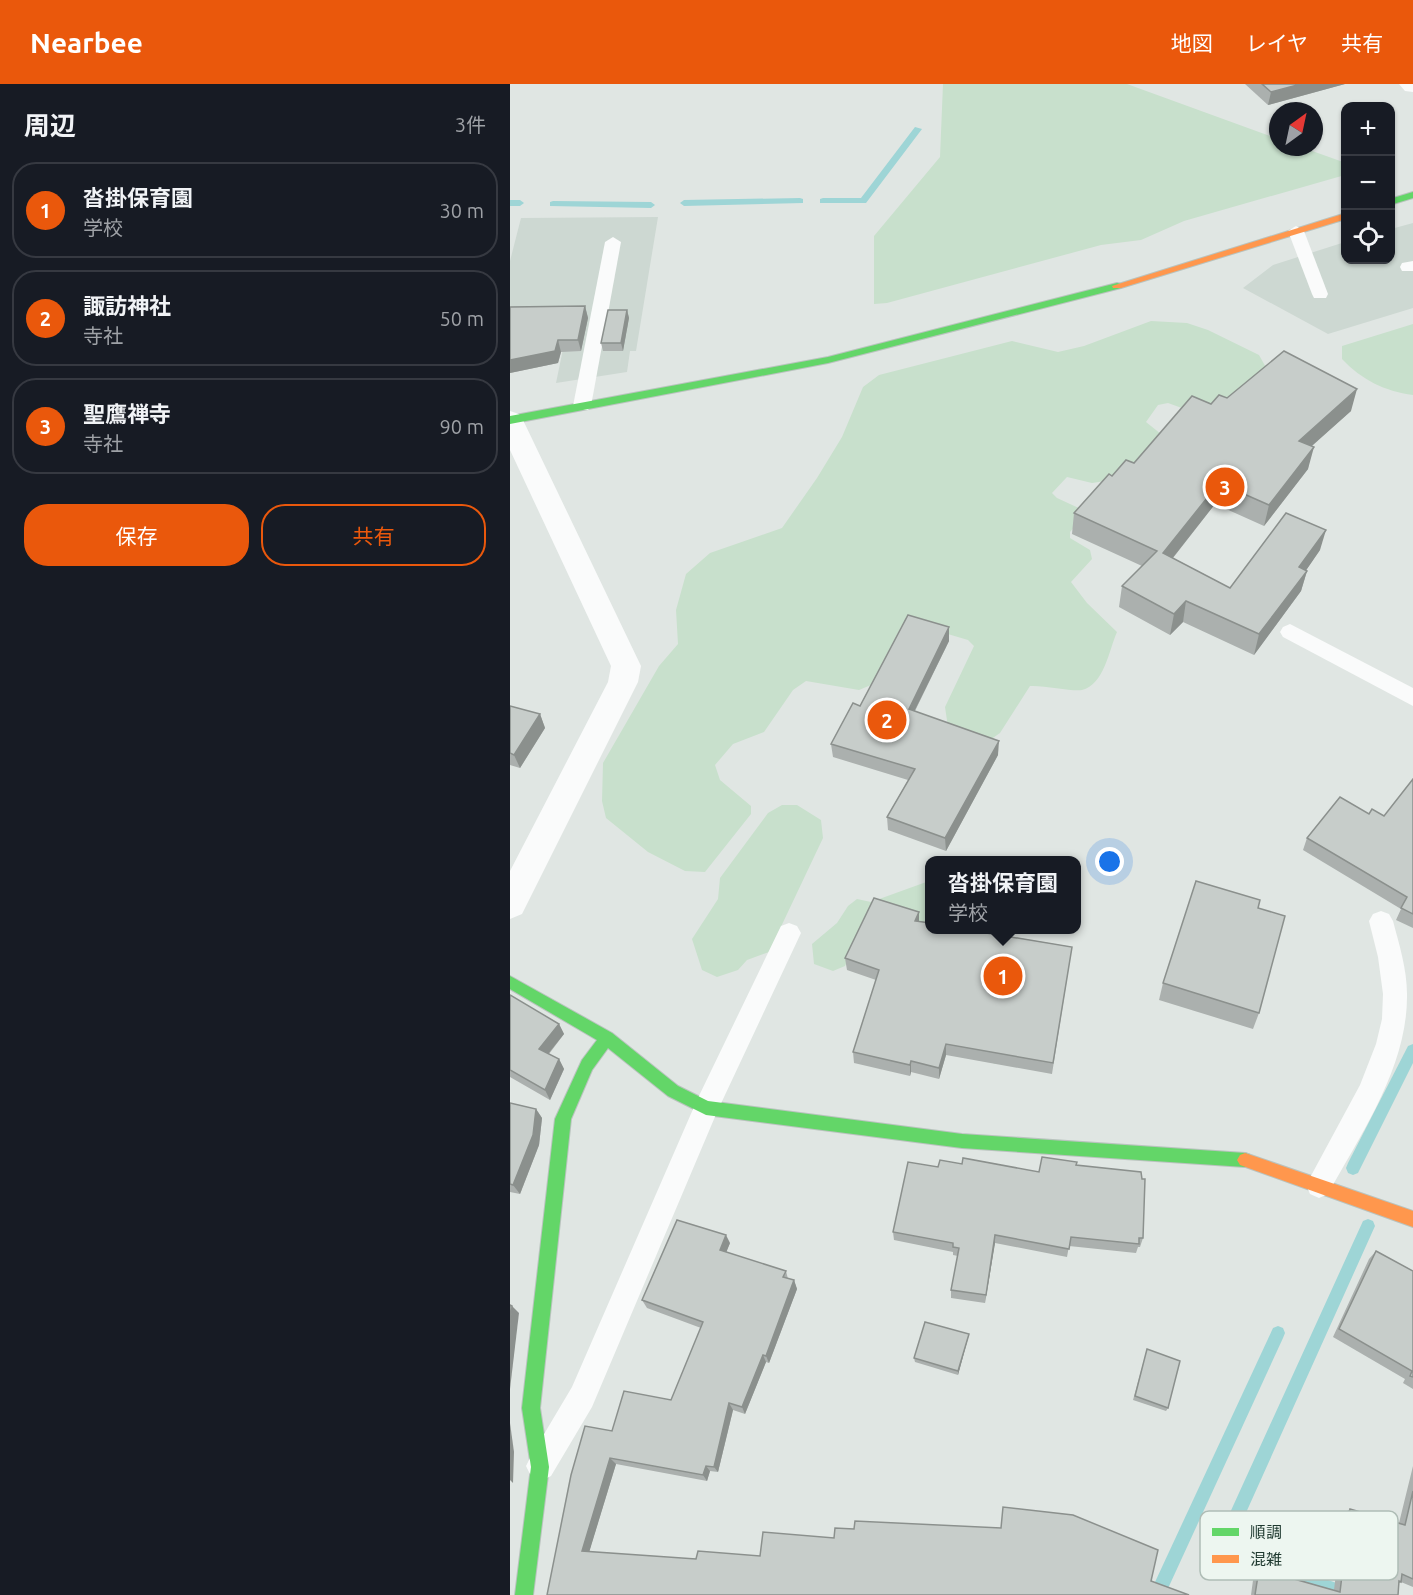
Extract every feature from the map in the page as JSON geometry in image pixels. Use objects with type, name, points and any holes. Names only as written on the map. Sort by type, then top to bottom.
[{"type":"street","points":[[1395,200],[1413,195]]},
{"type":"street","points":[[510,904],[623,682],[626,666],[510,420],[828,360],[1086,296],[1341,218]]},
{"type":"street","points":[[510,982],[607,1038],[673,1091],[706,1108],[962,1141],[1249,1160],[1413,1219]]},
{"type":"street","points":[[524,1595],[540,1467],[531,1408],[563,1119],[587,1065],[607,1038]]},
{"type":"lane","points":[[1296,231],[1320,294]]},
{"type":"lane","points":[[582,406],[613,242]]},
{"type":"lane","points":[[1290,632],[1413,698]]},
{"type":"lane","points":[[1319,1185],[1383,1064],[1392,1037],[1395,994],[1389,949],[1381,921]]},
{"type":"lane","points":[[540,1467],[582,1397],[706,1108],[789,933]]},
{"type":"shaded area","points":[[658,217],[636,351],[630,351],[627,372],[556,383],[563,349],[510,349],[510,261],[521,218]]},
{"type":"shaded area","points":[[1413,223],[1413,308],[1328,334],[1243,288],[1273,265],[1341,243],[1341,264],[1395,264],[1395,228]]},
{"type":"green space","points":[[943,84],[1127,84],[1269,136],[1269,156],[1323,155],[1341,161],[1341,176],[1184,221],[1141,240],[1101,245],[887,303],[874,304],[874,236],[940,157]]},
{"type":"green space","points":[[1151,321],[1187,323],[1208,330],[1259,355],[1268,371],[1250,385],[1201,415],[1168,403],[1158,405],[1146,422],[1161,434],[1140,464],[1105,481],[1092,483],[1067,477],[1052,493],[1057,498],[1083,510],[1085,514],[1070,532],[1070,538],[1090,550],[1092,559],[1071,582],[1087,603],[1117,632],[1105,666],[1096,681],[1082,690],[1030,686],[1000,733],[987,742],[948,727],[945,707],[974,646],[968,640],[914,624],[901,627],[871,685],[859,690],[806,681],[793,690],[764,732],[733,744],[715,765],[720,780],[751,806],[751,814],[705,872],[685,871],[648,852],[606,818],[602,801],[603,763],[659,666],[678,644],[676,610],[686,574],[710,553],[782,528],[842,437],[863,387],[879,375],[1012,341],[1058,352],[1084,346]]},
{"type":"green space","points":[[1413,324],[1413,395],[1392,391],[1374,383],[1357,373],[1342,359],[1342,346]]},
{"type":"green space","points":[[782,805],[797,805],[821,820],[823,838],[769,952],[747,960],[738,970],[717,977],[702,970],[692,939],[718,899],[720,878],[768,813]]},
{"type":"green space","points":[[925,882],[925,934],[981,934],[1000,1059],[995,1064],[959,1047],[873,909],[845,966],[833,971],[814,964],[812,944],[837,923],[848,906],[857,899],[871,902]]},
{"type":"building","points":[[1262,84],[1301,84],[1271,92]]},
{"type":"building","points":[[585,306],[578,340],[558,340],[555,351],[510,360],[510,307]]},
{"type":"building","points":[[608,310],[627,310],[621,343],[601,343]]},
{"type":"building","points":[[1284,351],[1357,389],[1299,441],[1314,447],[1269,505],[1219,483],[1163,553],[1230,588],[1286,513],[1326,530],[1299,567],[1307,571],[1259,634],[1186,601],[1174,614],[1122,586],[1157,551],[1074,513],[1109,474],[1112,476],[1126,460],[1134,463],[1192,396],[1211,404],[1219,395],[1227,398]]},
{"type":"building","points":[[908,615],[949,627],[909,709],[999,741],[945,838],[887,817],[915,769],[831,744],[853,703],[860,706]]},
{"type":"building","points":[[510,706],[540,714],[514,755],[510,753]]},
{"type":"building","points":[[1413,779],[1413,914],[1401,908],[1407,897],[1307,838],[1340,797],[1369,814],[1372,809],[1384,816]]},
{"type":"building","points":[[1196,881],[1260,900],[1258,908],[1285,916],[1259,1013],[1163,983]]},
{"type":"building","points":[[874,898],[919,912],[915,921],[925,922],[925,934],[992,934],[1072,947],[1053,1063],[946,1044],[939,1068],[911,1061],[910,1065],[853,1052],[879,970],[845,958]]},
{"type":"building","points":[[510,995],[559,1024],[539,1049],[559,1059],[545,1090],[510,1070]]},
{"type":"building","points":[[510,1103],[536,1109],[533,1135],[513,1185],[510,1184]]},
{"type":"building","points":[[1042,1157],[1077,1162],[1076,1165],[1141,1172],[1142,1179],[1145,1179],[1143,1238],[1139,1238],[1139,1244],[1071,1237],[1069,1249],[995,1235],[986,1295],[951,1290],[959,1248],[953,1247],[953,1243],[893,1232],[908,1162],[938,1167],[940,1160],[962,1164],[963,1158],[1039,1172]]},
{"type":"building","points":[[677,1220],[726,1235],[720,1250],[786,1271],[783,1277],[794,1280],[766,1356],[763,1355],[742,1407],[729,1403],[714,1467],[706,1466],[703,1475],[610,1458],[582,1551],[696,1559],[698,1551],[760,1556],[763,1532],[834,1538],[835,1528],[854,1529],[855,1521],[1001,1528],[1003,1507],[1073,1515],[1158,1550],[1151,1581],[1189,1595],[547,1595],[571,1475],[585,1426],[612,1431],[624,1391],[671,1400],[703,1322],[642,1300]]},
{"type":"building","points":[[1376,1251],[1413,1271],[1413,1377],[1410,1376],[1412,1371],[1339,1329]]},
{"type":"building","points":[[925,1322],[969,1334],[958,1371],[914,1358]]},
{"type":"building","points":[[1147,1349],[1180,1361],[1168,1408],[1135,1396]]},
{"type":"building","points":[[1413,1491],[1413,1579],[1402,1574],[1398,1595],[1255,1595],[1257,1580],[1298,1580],[1340,1592],[1341,1580],[1398,1580],[1398,1523],[1405,1525]]},
{"type":"waterway","points":[[823,201],[863,201],[918,129]]},
{"type":"waterway","points":[[684,203],[800,201]]},
{"type":"waterway","points":[[510,203],[520,203]]},
{"type":"waterway","points":[[553,204],[651,205]]},
{"type":"waterway","points":[[1353,1168],[1413,1050]]},
{"type":"waterway","points":[[1239,1511],[1368,1226]]},
{"type":"waterway","points":[[1157,1595],[1278,1333]]},
{"type":"waterway","points":[[1306,1580],[1348,1595]]},
{"type":"traffic: fast","points":[[1395,200],[1413,195]]},
{"type":"traffic: fast","points":[[510,420],[828,360],[1117,286]]},
{"type":"traffic: fast","points":[[510,982],[607,1038],[673,1091],[706,1108],[962,1141],[1245,1160]]},
{"type":"traffic: fast","points":[[524,1595],[540,1467],[531,1408],[563,1119],[587,1065],[607,1038]]},
{"type":"traffic: slow","points":[[1117,286],[1341,218]]},
{"type":"traffic: slow","points":[[1245,1160],[1413,1219]]},
{"type":"place","name":"聖鷹禅寺","points":[[1225,487]]},
{"type":"place","name":"諏訪神社","points":[[887,720]]},
{"type":"place","name":"沓掛保育園","points":[[1003,976]]}]
